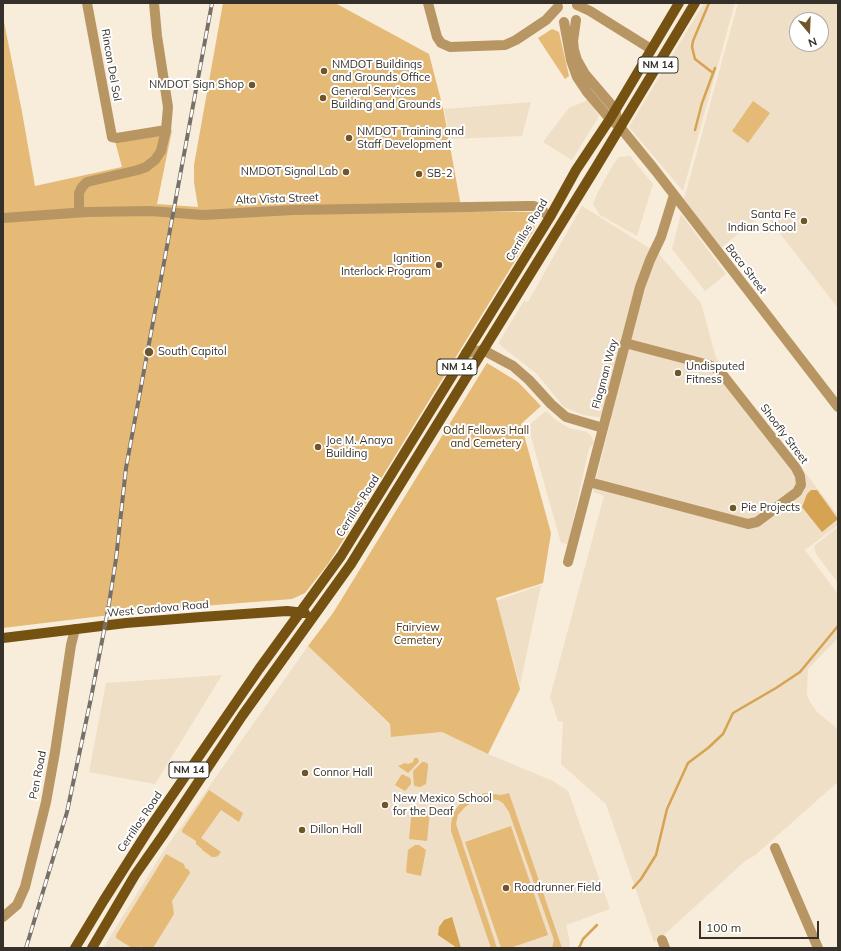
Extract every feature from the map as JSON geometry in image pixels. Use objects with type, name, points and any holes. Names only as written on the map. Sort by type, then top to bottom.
[{"type":"main road","name":"Cerrillos Road","points":[[75,948],[134,851],[259,669],[341,556],[550,217],[576,170],[610,119],[679,3]]},
{"type":"main road","name":"NM 14","points":[[92,948],[135,875],[274,671],[351,564],[695,3]]},
{"type":"main road","name":"West Cordova Road","points":[[3,638],[126,623],[286,611],[300,612],[315,616]]},
{"type":"main road","points":[[215,732],[227,739]]},
{"type":"street","name":"Rincon Del Sol","points":[[87,3],[112,137],[117,138],[166,130]]},
{"type":"street","points":[[79,212],[79,193],[84,184],[96,179],[138,170],[152,164],[161,152],[166,130],[168,106],[157,36],[154,3]]},
{"type":"street","points":[[428,3],[437,37],[441,43],[450,47],[504,44],[516,40],[546,20],[560,5]]},
{"type":"street","points":[[576,4],[590,11],[651,49]]},
{"type":"street","points":[[576,4],[579,10],[573,41],[574,50],[585,74],[615,110]]},
{"type":"street","name":"Baca Street","points":[[560,5],[557,13],[562,20],[571,60],[577,77],[587,92],[610,119],[620,127],[838,406]]},
{"type":"street","points":[[546,20],[562,20],[570,22],[590,11]]},
{"type":"street","name":"Baca Street","points":[[615,110],[620,127]]},
{"type":"street","name":"Flagman Way","points":[[568,562],[639,292],[650,260],[661,237],[674,195]]},
{"type":"street","name":"Alta Vista Street","points":[[3,218],[79,212],[150,211],[203,214],[293,210],[529,206],[534,206],[540,209],[550,217]]},
{"type":"street","name":"Shoofly Street","points":[[589,482],[748,524],[757,522],[797,492],[801,485],[800,476],[796,468],[719,370],[709,365],[625,343]]},
{"type":"street","points":[[466,353],[483,350],[513,366],[566,417],[603,428]]},
{"type":"street","name":"Pen Road","points":[[3,917],[18,905],[25,887],[55,752],[70,645],[75,629]]},
{"type":"street","points":[[774,848],[818,948]]},
{"type":"shaded area","points":[[704,3],[735,3],[683,191],[629,127]]},
{"type":"shaded area","name":"Santa Fe Indian School","points":[[738,3],[838,3],[838,308],[764,213],[721,248],[684,199]]},
{"type":"shaded area","points":[[588,100],[599,116],[572,160],[543,142],[569,108]]},
{"type":"shaded area","points":[[531,102],[522,136],[450,139],[444,109]]},
{"type":"shaded area","points":[[630,156],[653,184],[637,236],[600,215],[593,204],[611,168],[619,157]]},
{"type":"shaded area","points":[[582,206],[659,254],[701,303],[716,358],[838,515],[838,525],[805,550],[838,594],[838,638],[808,669],[807,695],[818,713],[838,729],[838,782],[754,856],[745,861],[665,934],[654,942],[606,804],[561,764],[563,722],[558,721],[550,697],[604,496],[607,497],[593,492],[611,419],[583,415],[564,407],[536,373],[502,347],[499,342],[524,301],[528,302]]},
{"type":"shaded area","points":[[681,214],[726,274],[705,291],[672,249]]},
{"type":"shaded area","points":[[546,411],[556,420],[569,428],[587,432],[592,437],[594,443],[589,448],[568,544],[561,543],[528,426]]},
{"type":"shaded area","points":[[811,490],[817,490],[838,519],[822,532],[802,507],[807,494]]},
{"type":"shaded area","points":[[838,527],[838,583],[816,554],[814,546]]},
{"type":"shaded area","points":[[541,585],[520,685],[496,601]]},
{"type":"shaded area","name":"New Mexico School for the Deaf","points":[[308,646],[390,725],[392,737],[442,732],[488,754],[553,781],[568,791],[610,909],[566,925],[570,942],[569,948],[103,948],[161,855]]},
{"type":"shaded area","points":[[222,675],[155,784],[89,772],[106,683]]},
{"type":"shaded area","points":[[452,917],[461,948],[457,948],[438,935],[439,927],[444,920]]},
{"type":"green space","points":[[223,3],[335,3],[429,54],[443,108],[462,212],[532,212],[535,213],[536,219],[534,230],[342,542],[328,564],[305,593],[292,599],[151,610],[3,628],[3,17],[35,186],[122,167],[115,141],[172,130],[157,204],[198,207],[194,182],[194,165]]},
{"type":"green space","points":[[552,29],[559,32],[569,76],[565,79],[538,38]]},
{"type":"green space","points":[[753,101],[770,113],[748,143],[732,131]]},
{"type":"green space","name":"Fairview Cemetery","points":[[487,363],[518,382],[541,406],[521,424],[551,533],[543,583],[496,598],[520,689],[488,754],[442,732],[391,737],[390,724],[308,646],[333,613]]},
{"type":"green space","points":[[414,758],[418,758],[419,762],[408,773],[398,766],[413,762]]},
{"type":"green space","points":[[422,762],[428,764],[426,784],[420,787],[414,786],[413,771]]},
{"type":"green space","points":[[402,774],[410,778],[411,781],[411,784],[405,791],[395,785]]},
{"type":"green space","points":[[209,790],[243,813],[239,822],[221,810],[201,838],[221,852],[215,857],[212,857],[202,850],[196,844],[196,841],[182,832]]},
{"type":"green space","points":[[485,793],[501,795],[509,793],[562,948],[552,948],[554,940],[509,812],[503,803],[498,800],[486,799],[471,803],[464,808],[458,815],[456,824],[497,948],[491,948],[451,831],[453,812],[461,803],[469,798]]},
{"type":"green space","points":[[412,808],[430,811],[427,841],[409,839]]},
{"type":"green space","name":"Roadrunner Field","points":[[511,826],[548,935],[510,948],[501,948],[465,842]]},
{"type":"green space","points":[[415,845],[419,845],[426,850],[421,876],[407,873],[406,871],[408,850]]},
{"type":"green space","points":[[166,854],[184,864],[185,868],[189,870],[190,873],[172,901],[174,914],[153,948],[144,948],[141,946],[140,948],[132,948],[116,938],[116,935]]},
{"type":"waterway","points":[[709,3],[693,41],[692,47],[695,59],[713,73]]},
{"type":"waterway","points":[[695,130],[702,103],[715,68]]},
{"type":"waterway","points":[[633,888],[641,879],[656,855],[667,809],[688,763],[708,748],[723,734],[733,713],[800,672],[838,626]]},
{"type":"waterway","points":[[579,948],[583,939],[597,925]]},
{"type":"railway","points":[[26,948],[67,812],[91,698],[116,559],[126,468],[212,3]]},
{"type":"place","name":"NMDOT Buildings and Grounds Office","points":[[324,71]]},
{"type":"place","name":"NMDOT Sign Shop","points":[[252,85]]},
{"type":"place","name":"General Services Building and Grounds","points":[[323,98]]},
{"type":"place","name":"NMDOT Training and Staff Development","points":[[349,138]]},
{"type":"place","name":"NMDOT Signal Lab","points":[[346,172]]},
{"type":"place","name":"SB-2","points":[[419,174]]},
{"type":"place","name":"Santa Fe Indian School","points":[[804,221]]},
{"type":"place","name":"Ignition Interlock Program","points":[[439,265]]},
{"type":"place","name":"South Capitol","points":[[149,352]]},
{"type":"place","name":"Undisputed Fitness","points":[[678,373]]},
{"type":"place","name":"Joe M. Anaya Building","points":[[318,447]]},
{"type":"place","name":"Pie Projects","points":[[733,508]]},
{"type":"place","name":"Connor Hall","points":[[305,773]]},
{"type":"place","name":"New Mexico School for the Deaf","points":[[385,805]]},
{"type":"place","name":"Dillon Hall","points":[[302,830]]},
{"type":"place","name":"Roadrunner Field","points":[[506,888]]},
{"type":"park label","name":"Odd Fellows Hall and Cemetery","points":[[486,437]]}]
